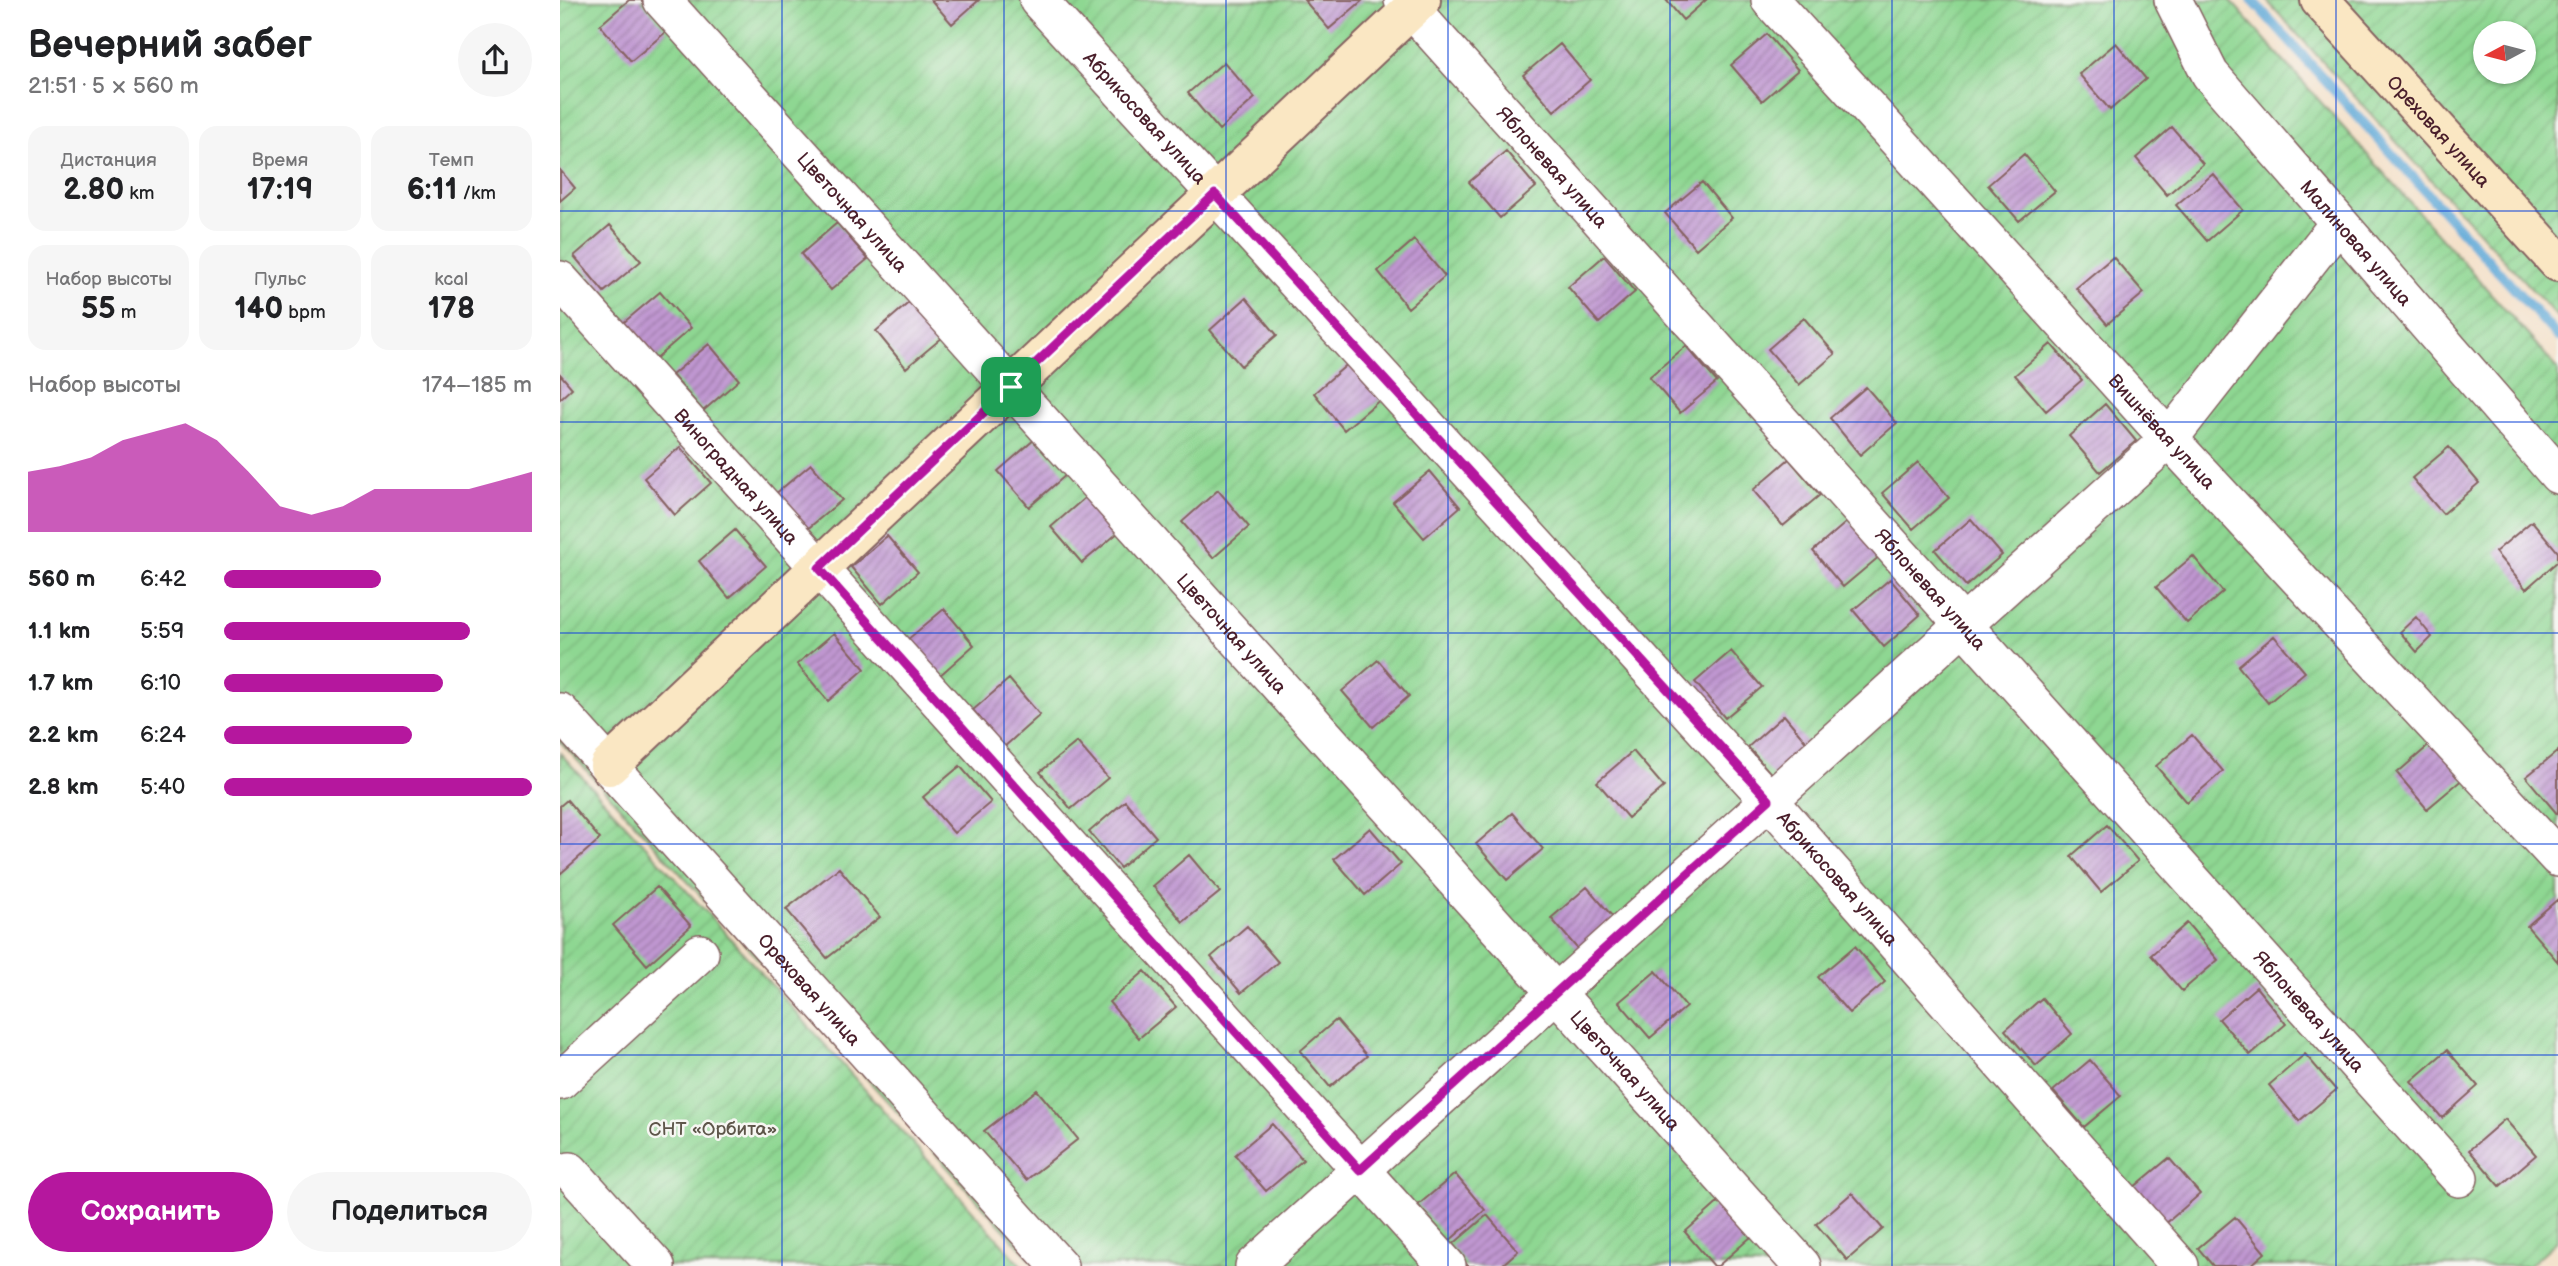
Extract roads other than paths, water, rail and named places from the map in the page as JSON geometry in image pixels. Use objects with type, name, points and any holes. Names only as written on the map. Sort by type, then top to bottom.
[{"type":"street","name":"Цветочная улица","points":[[662,0],[1802,1266]]},
{"type":"street","name":"Абрикосовая улица","points":[[1038,0],[1769,800],[2180,1266]]},
{"type":"street","name":"Вишнёвая улица","points":[[1770,0],[2169,439],[2558,858]]},
{"type":"street","name":"Малиновая улица","points":[[2173,0],[2210,74],[2558,475]]},
{"type":"street","name":"Ореховая улица","points":[[2319,0],[2558,262]]},
{"type":"street","points":[[609,766],[1215,194],[1412,3]]},
{"type":"street","name":"Яблоневая улица","points":[[1412,3],[2459,1178]]},
{"type":"street","points":[[1254,1266],[2169,439],[2338,224]]},
{"type":"street","name":"Виноградная улица","points":[[560,280],[1447,1266]]},
{"type":"street","name":"Ореховая улица","points":[[560,712],[1059,1266]]},
{"type":"street","points":[[560,1081],[700,953]]},
{"type":"street","points":[[570,1171],[656,1266]]},
{"type":"waterway","points":[[2252,0],[2558,337]]},
{"type":"park label","name":"СНТ «Орбита»","points":[[713,1128]]}]
